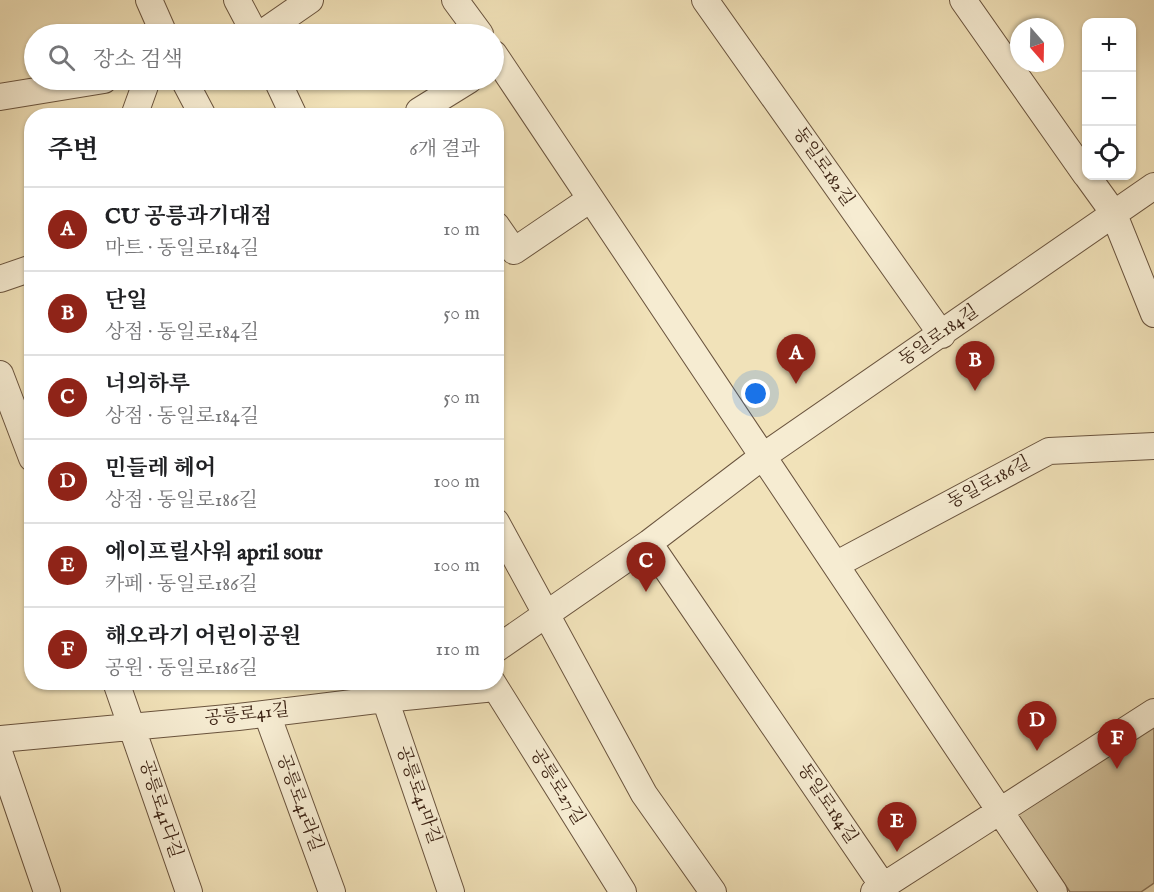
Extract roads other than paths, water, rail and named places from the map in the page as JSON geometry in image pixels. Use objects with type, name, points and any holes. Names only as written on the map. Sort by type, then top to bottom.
[{"type":"street","points":[[149,0],[160,24]]},
{"type":"street","points":[[237,0],[250,24]]},
{"type":"street","points":[[275,24],[310,0]]},
{"type":"street","points":[[455,0],[473,24]]},
{"type":"street","name":"동일로182길","points":[[705,0],[942,335]]},
{"type":"street","points":[[963,0],[1082,168]]},
{"type":"street","points":[[504,72],[762,457],[837,564],[1054,892]]},
{"type":"street","points":[[0,96],[39,90]]},
{"type":"street","points":[[137,108],[143,90]]},
{"type":"street","points":[[189,90],[199,108]]},
{"type":"street","points":[[282,90],[290,108]]},
{"type":"street","points":[[424,108],[453,90]]},
{"type":"street","points":[[1091,180],[1113,212],[1154,314]]},
{"type":"street","name":"동일로184길","points":[[504,644],[546,617],[649,543],[762,457],[942,335],[1113,212],[1154,186]]},
{"type":"street","points":[[504,237],[514,251],[589,200]]},
{"type":"street","points":[[0,279],[24,271]]},
{"type":"street","points":[[0,374],[24,437]]},
{"type":"street","name":"동일로186길","points":[[837,564],[1049,451],[1154,446]]},
{"type":"street","points":[[504,537],[644,794],[713,892]]},
{"type":"street","name":"동일로184길","points":[[649,543],[879,889]]},
{"type":"street","name":"공릉로41다길","points":[[119,690],[189,892]]},
{"type":"street","name":"공릉로41길","points":[[0,739],[267,714],[455,690]]},
{"type":"street","name":"공릉로27길","points":[[497,690],[623,892]]},
{"type":"street","name":"공릉로41마길","points":[[385,699],[451,892]]},
{"type":"street","points":[[879,889],[1154,712]]},
{"type":"street","name":"공릉로41라길","points":[[267,714],[332,892]]},
{"type":"street","points":[[0,755],[47,892]]},
{"type":"place","name":"CU 공릉과기대점","points":[[796,384]]},
{"type":"place","name":"단일","points":[[975,391]]},
{"type":"place","name":"너의하루","points":[[646,592]]},
{"type":"place","name":"민들레 헤어","points":[[1037,751]]},
{"type":"place","name":"해오라기 어린이공원","points":[[1117,769]]},
{"type":"place","name":"에이프릴사워 april sour","points":[[897,852]]}]
